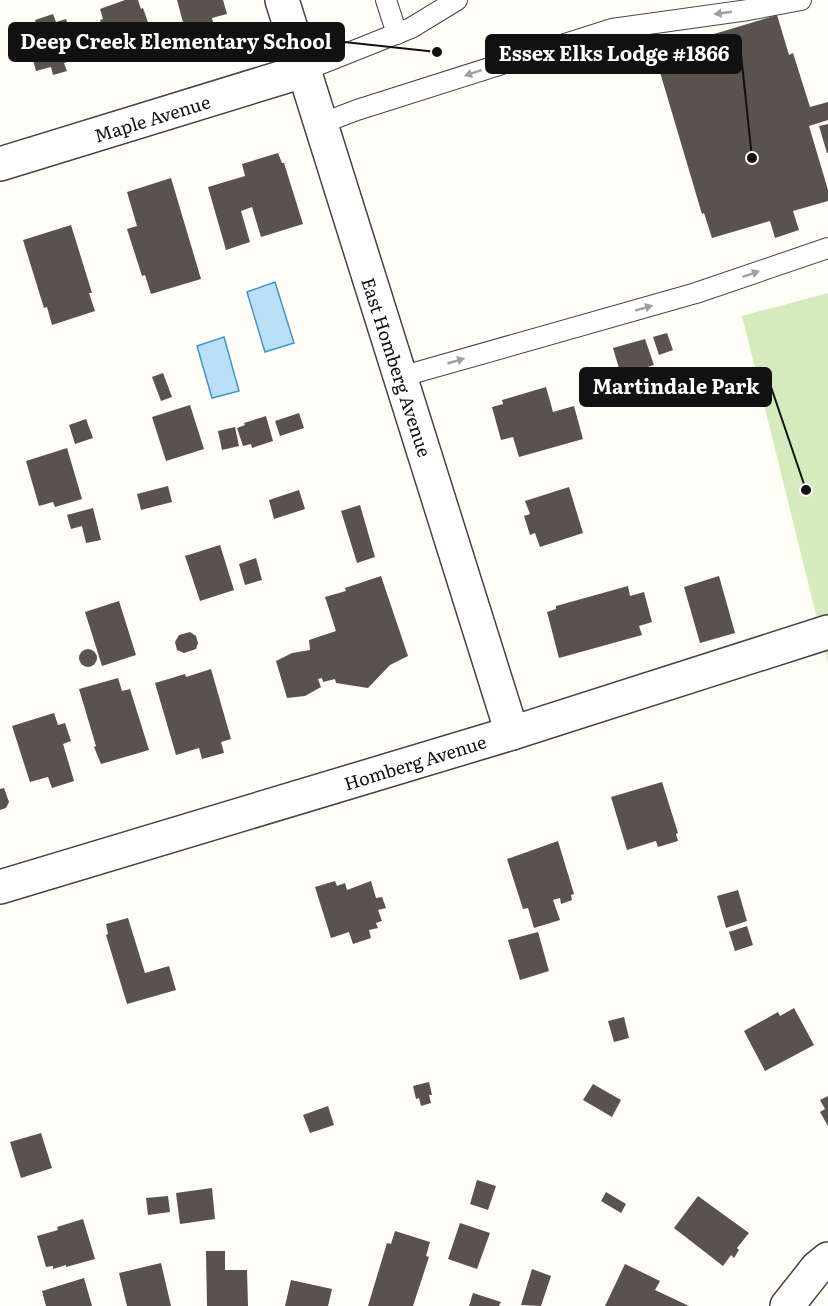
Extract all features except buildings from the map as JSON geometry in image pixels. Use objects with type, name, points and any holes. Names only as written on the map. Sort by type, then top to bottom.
[{"type":"street","name":"East Homberg Avenue","points":[[282,0],[512,733]]},
{"type":"street","name":"Maple Avenue","points":[[0,164],[303,71]]},
{"type":"street","name":"Homberg Avenue","points":[[0,887],[512,733],[828,632]]},
{"type":"street","points":[[787,1306],[817,1268],[828,1259]]},
{"type":"lane","points":[[386,0],[396,34]]},
{"type":"lane","points":[[320,124],[612,28],[748,10],[801,0]]},
{"type":"lane","points":[[303,71],[411,28],[452,2]]},
{"type":"lane","points":[[400,377],[696,293],[828,248]]},
{"type":"green space","points":[[828,293],[828,663],[742,316]]},
{"type":"water","points":[[275,282],[294,343],[265,352],[247,292]]},
{"type":"water","points":[[224,337],[239,391],[212,398],[197,346]]},
{"type":"place","name":"Deep Creek Elementary School","points":[[437,52]]},
{"type":"place","name":"Essex Elks Lodge #1866","points":[[752,158]]},
{"type":"place","name":"Martindale Park","points":[[806,490]]}]
